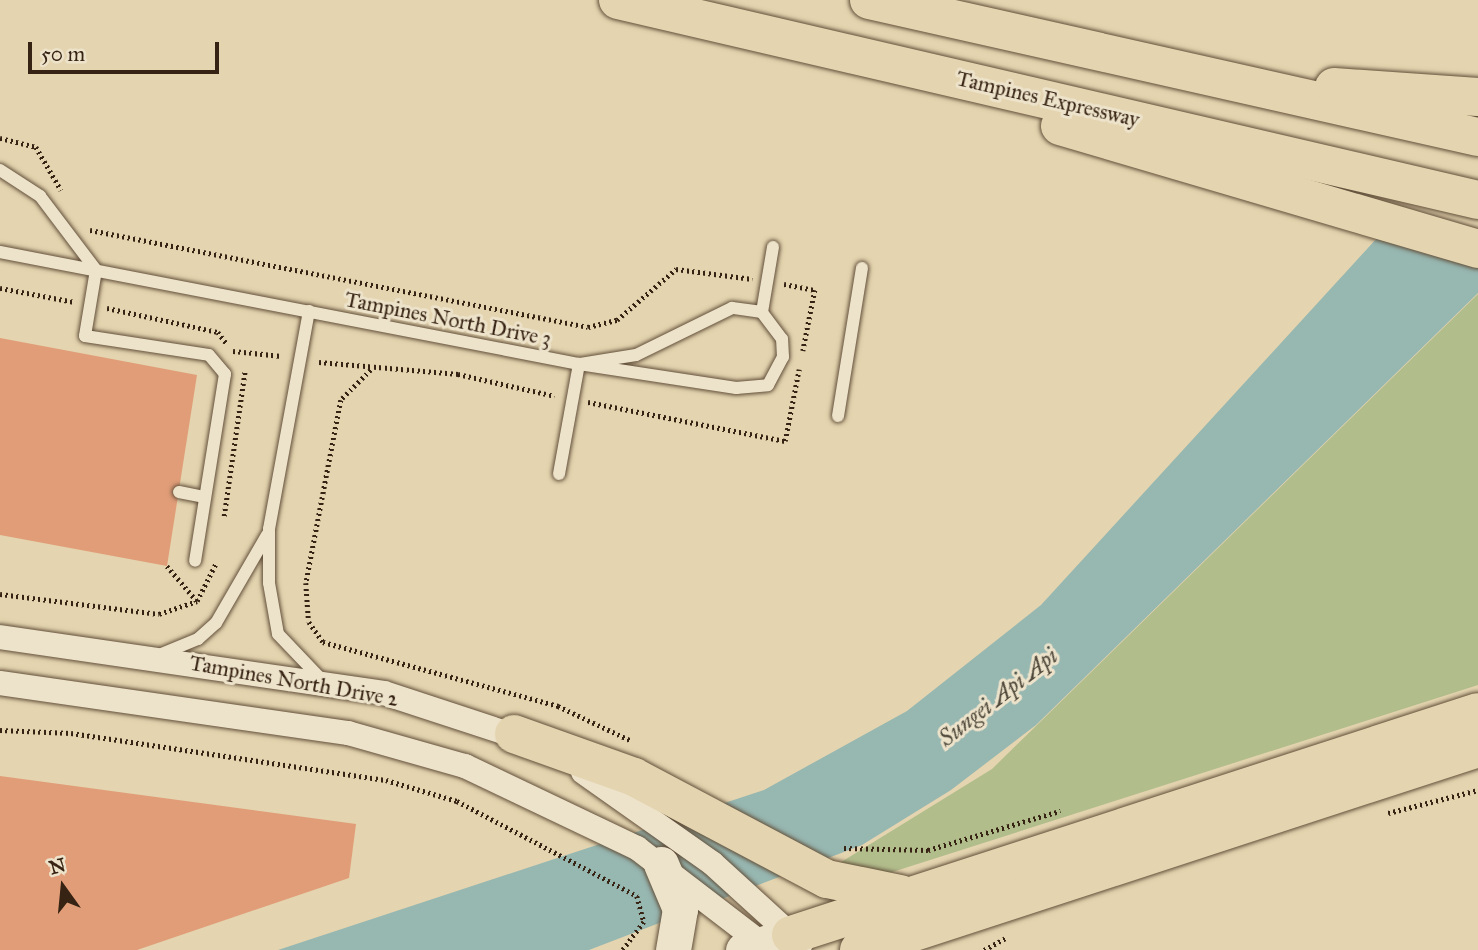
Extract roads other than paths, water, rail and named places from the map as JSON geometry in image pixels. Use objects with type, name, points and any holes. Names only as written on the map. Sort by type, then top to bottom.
[{"type":"highway","name":"Tampines Expressway","points":[[618,0],[1478,200]]},
{"type":"highway","points":[[869,0],[1478,137]]},
{"type":"highway","points":[[742,29],[1478,249]]},
{"type":"highway","points":[[1232,82],[1478,97]]},
{"type":"highway","points":[[775,946],[911,896],[1478,712]]},
{"type":"highway","points":[[514,733],[575,751],[664,809],[827,879],[911,896]]},
{"type":"highway","points":[[859,950],[1478,748]]},
{"type":"highway","points":[[939,950],[985,909]]},
{"type":"street","name":"Tampines North Drive 2","points":[[0,638],[331,683],[514,733]]},
{"type":"street","name":"Tampines North Drive 2","points":[[0,683],[267,719],[392,743],[492,776],[603,829],[662,864],[775,946]]},
{"type":"street","points":[[664,809],[762,905],[775,946]]},
{"type":"street","points":[[662,864],[677,888],[677,938]]},
{"type":"lane","points":[[0,170],[40,195],[96,270],[85,336],[209,355],[225,374],[195,561]]},
{"type":"lane","points":[[762,312],[773,247]]},
{"type":"lane","name":"Tampines North Drive 3","points":[[0,252],[579,364],[754,389],[768,385],[783,357],[775,322],[762,312],[732,308],[636,355],[579,364]]},
{"type":"lane","points":[[838,416],[862,268]]},
{"type":"lane","points":[[309,311],[270,529],[270,607],[278,634],[305,669],[331,683]]},
{"type":"lane","points":[[559,474],[579,364]]},
{"type":"lane","points":[[179,492],[204,496]]},
{"type":"lane","points":[[155,657],[198,639],[216,623],[270,529]]},
{"type":"water","name":"Sungei Api Api","points":[[1378,237],[1478,267],[1478,293],[1036,725],[951,790],[862,845],[589,950],[278,950],[764,790],[907,711],[1041,605]]}]
